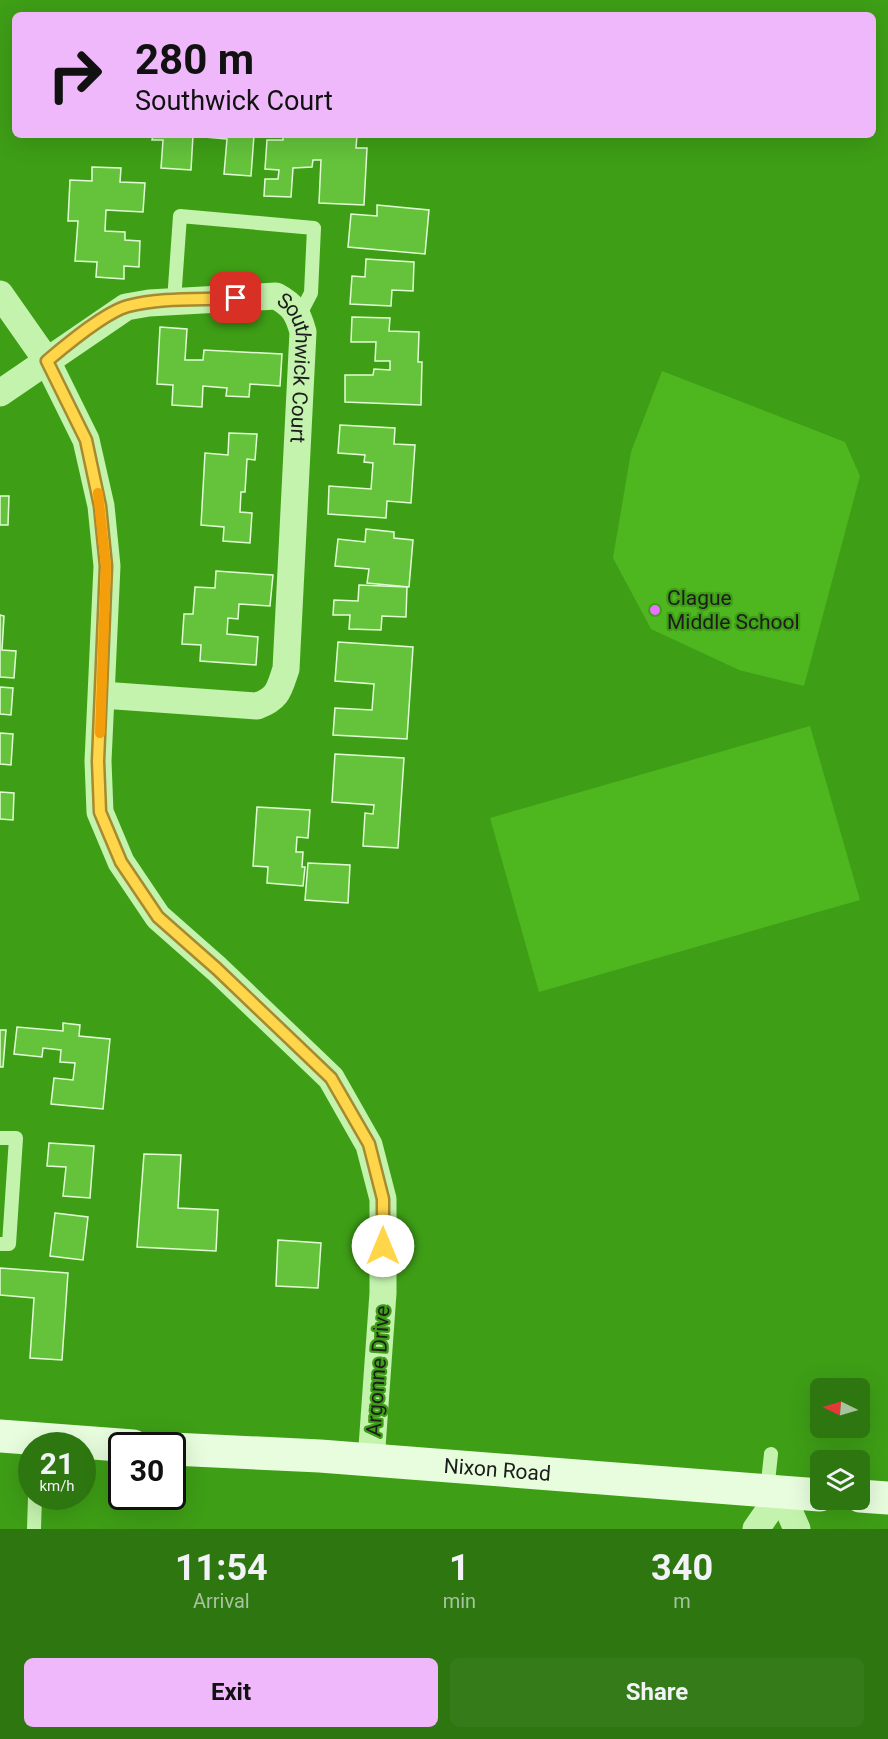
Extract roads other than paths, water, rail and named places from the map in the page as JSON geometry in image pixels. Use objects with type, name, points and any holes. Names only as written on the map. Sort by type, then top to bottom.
[{"type":"main road","points":[[0,1436],[18,1439]]},
{"type":"main road","name":"Nixon Road","points":[[186,1450],[371,1461],[810,1494]]},
{"type":"main road","points":[[870,1497],[888,1498]]},
{"type":"street","name":"Argonne Drive","points":[[0,294],[47,361],[86,440],[100,506],[106,566],[98,761],[100,812],[121,862],[158,917],[217,969],[331,1078],[369,1144],[383,1199],[383,1293],[371,1461]]},
{"type":"street","name":"Southwick Court","points":[[0,393],[66,345],[126,307],[174,301],[276,296],[290,304],[299,316],[303,332],[286,669],[278,692],[271,701],[257,706],[102,695]]},
{"type":"street","points":[[756,1529],[774,1492]]},
{"type":"street","points":[[774,1492],[797,1529]]},
{"type":"lane","points":[[174,301],[180,216],[314,228],[311,293],[299,316]]},
{"type":"lane","points":[[0,1137],[16,1138],[9,1244],[0,1244]]},
{"type":"lane","points":[[771,1455],[774,1492]]},
{"type":"lane","points":[[34,1510],[34,1529]]},
{"type":"place","name":"Clague Middle School","points":[[655,610]]}]
